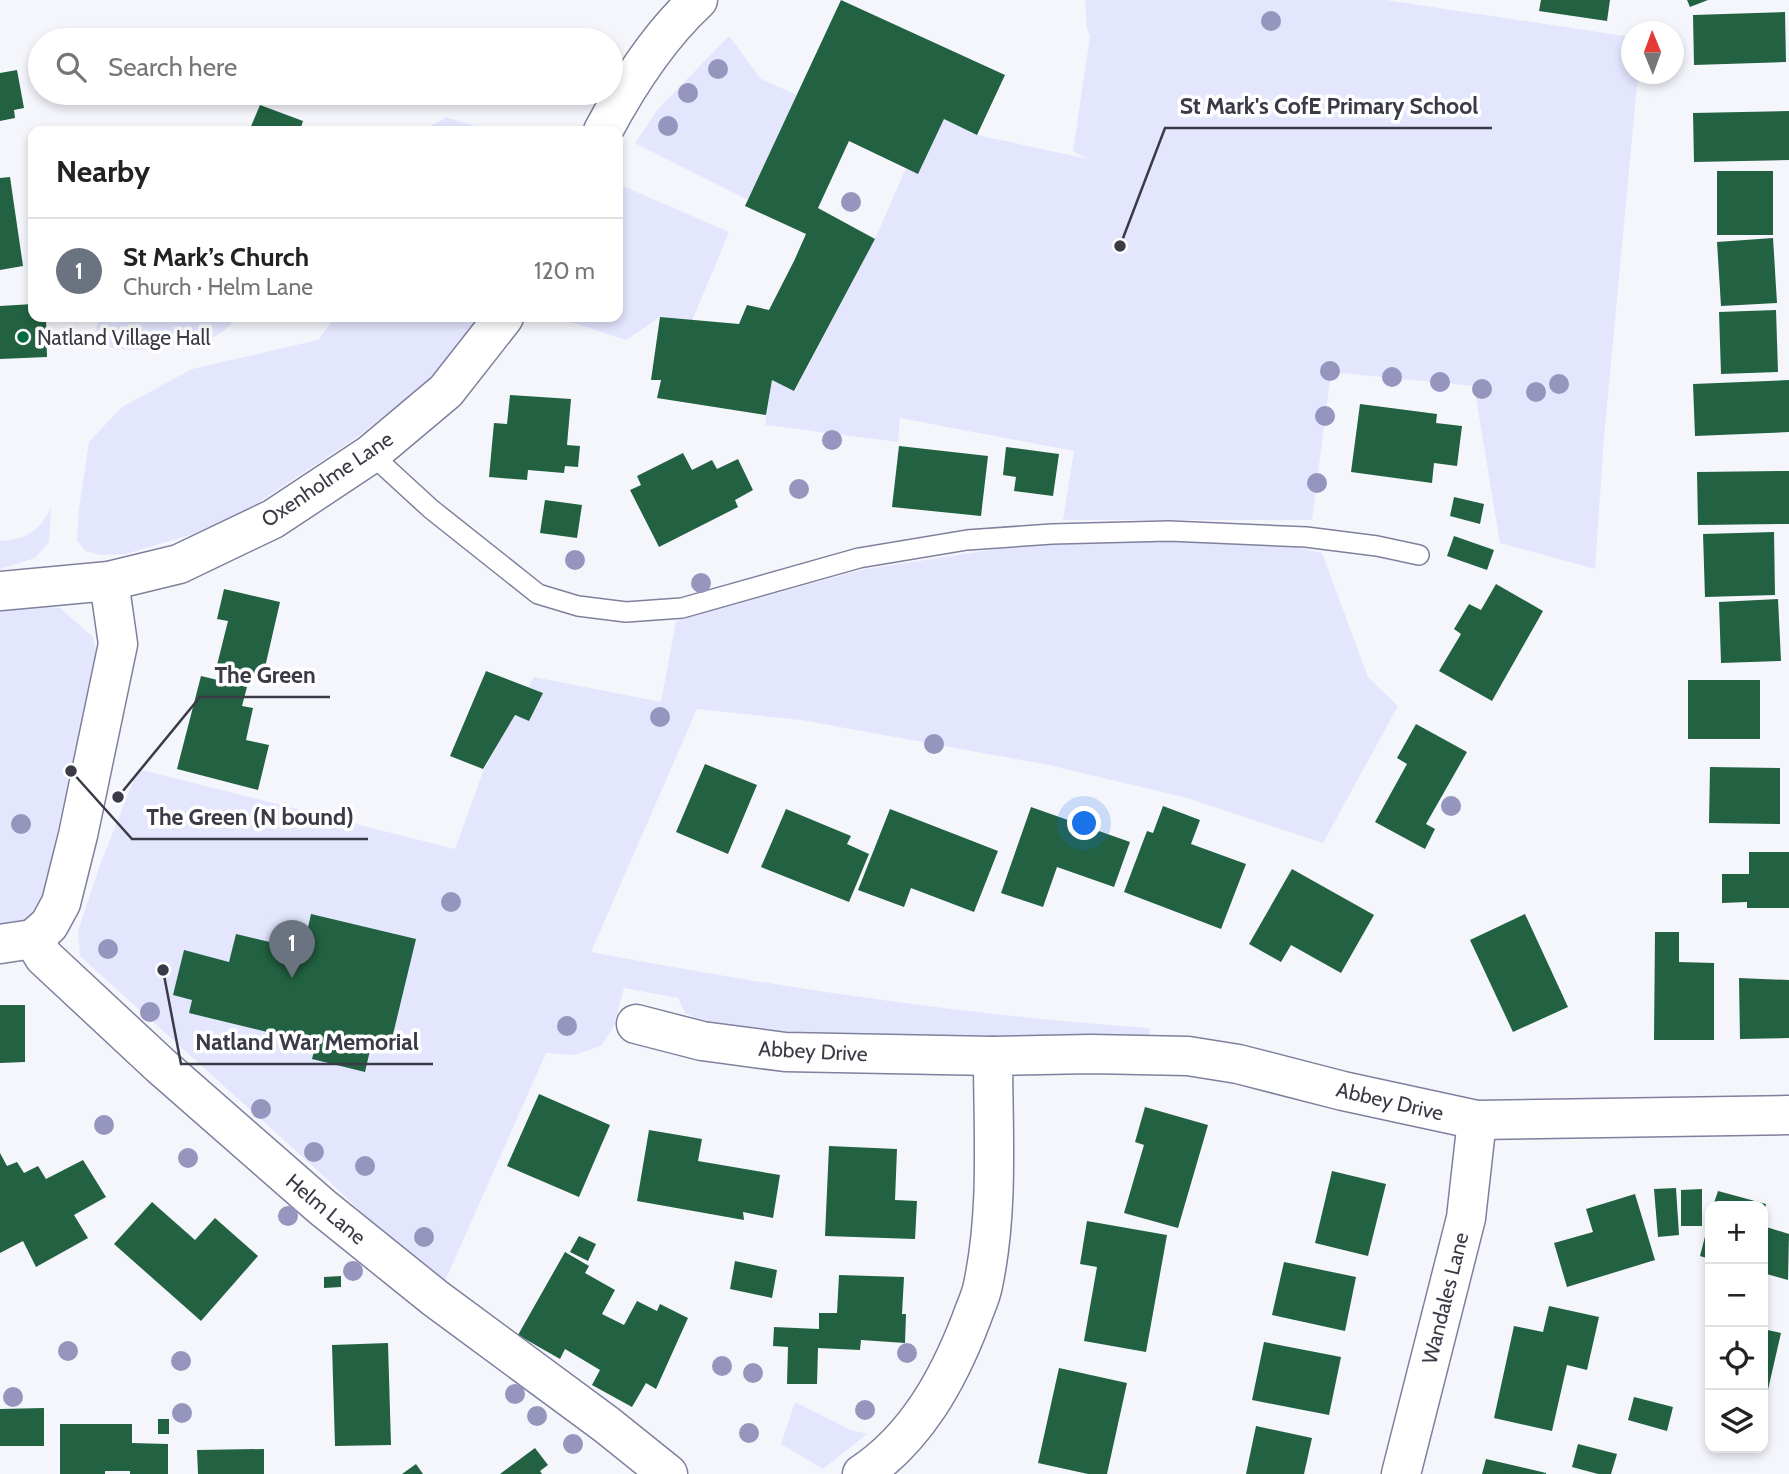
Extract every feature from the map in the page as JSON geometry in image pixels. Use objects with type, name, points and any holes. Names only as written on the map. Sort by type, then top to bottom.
[{"type":"street","points":[[623,96],[671,29],[698,0]]},
{"type":"street","points":[[606,126],[617,105]]},
{"type":"street","name":"Oxenholme Lane","points":[[0,591],[109,580],[178,564],[273,519],[371,454],[446,391],[500,322]]},
{"type":"street","points":[[16,941],[49,925],[61,903],[118,644],[109,580]]},
{"type":"street","name":"Helm Lane","points":[[16,941],[44,957],[161,1066],[322,1207],[445,1305],[607,1425],[668,1474]]},
{"type":"street","name":"Abbey Drive","points":[[636,1024],[702,1041],[785,1052],[1188,1056],[1238,1064],[1343,1091],[1477,1120],[1789,1115]]},
{"type":"street","points":[[862,1474],[880,1461],[906,1434],[940,1391],[966,1334],[983,1287],[993,1183],[993,1056]]},
{"type":"street","name":"Wandales Lane","points":[[1401,1474],[1465,1218],[1477,1120]]},
{"type":"lane","points":[[371,454],[431,509],[538,594],[578,606],[626,612],[682,608],[859,558],[967,540],[1052,534],[1169,531],[1306,537],[1377,546],[1419,555]]},
{"type":"shaded area","points":[[1085,0],[1386,0],[1621,35],[1621,84],[1637,84],[1604,438],[1595,569],[1500,543],[1474,386],[1331,372],[1312,520],[1063,520],[1074,451],[900,418],[898,442],[765,425],[772,380],[795,391],[875,239],[906,168],[918,173],[944,119],[977,135],[1088,159],[1073,151],[1090,36]]},
{"type":"shaded area","points":[[729,36],[761,79],[797,95],[748,200],[635,143],[658,109]]},
{"type":"shaded area","points":[[446,117],[474,126],[431,126]]},
{"type":"shaded area","points":[[623,186],[729,232],[692,321],[660,317],[626,340],[570,322],[623,322]]},
{"type":"shaded area","points":[[98,322],[233,322],[213,338],[177,347],[132,350],[93,343]]},
{"type":"shaded area","points":[[331,322],[478,322],[439,372],[357,437],[253,506],[196,533],[126,554],[101,555],[85,551],[77,540],[89,442],[122,407],[192,369],[318,340]]},
{"type":"shaded area","points":[[51,508],[49,542],[35,558],[0,569],[0,541],[31,533]]},
{"type":"shaded area","points":[[1168,540],[1272,542],[1322,553],[1368,677],[1398,706],[1323,843],[1187,798],[1049,765],[801,720],[697,709],[591,952],[869,998],[1009,1016],[1150,1028],[1148,1041],[793,1035],[705,1023],[685,1013],[678,998],[624,988],[614,1026],[601,1046],[574,1055],[546,1053],[445,1281],[370,1221],[80,956],[78,931],[100,865],[138,769],[455,849],[484,769],[515,715],[529,721],[543,693],[528,687],[534,677],[661,702],[676,621],[861,570],[1016,546]]},
{"type":"shaded area","points":[[35,605],[60,608],[93,637],[97,653],[41,905],[21,929],[0,933],[0,612]]},
{"type":"shaded area","points":[[795,1402],[851,1430],[867,1434],[823,1469],[781,1444]]},
{"type":"building","points":[[841,0],[1005,75],[977,135],[944,119],[918,174],[849,141],[818,208],[875,239],[794,391],[772,380],[766,415],[657,398],[661,380],[651,380],[660,317],[739,324],[747,305],[769,310],[794,261],[806,234],[745,206]]},
{"type":"building","points":[[1541,0],[1610,0],[1607,21],[1539,11]]},
{"type":"building","points":[[1687,0],[1708,0],[1690,7]]},
{"type":"building","points":[[1785,12],[1786,62],[1694,65],[1693,15]]},
{"type":"building","points":[[17,70],[24,108],[14,110],[15,118],[0,121],[0,73]]},
{"type":"building","points":[[260,105],[303,121],[302,126],[251,126]]},
{"type":"building","points":[[1789,111],[1789,160],[1694,162],[1693,113]]},
{"type":"building","points":[[1717,171],[1773,171],[1773,235],[1717,235]]},
{"type":"building","points":[[10,177],[23,266],[0,270],[0,178]]},
{"type":"building","points":[[1773,238],[1777,303],[1721,306],[1717,242]]},
{"type":"building","name":"Natland Village Hall","points":[[28,304],[28,322],[46,322],[47,357],[0,359],[0,306]]},
{"type":"building","points":[[1776,310],[1778,372],[1721,374],[1719,312]]},
{"type":"building","points":[[1789,380],[1789,432],[1695,436],[1693,384]]},
{"type":"building","points":[[510,395],[571,399],[567,445],[580,446],[578,467],[565,466],[564,473],[528,470],[527,480],[489,477],[494,423],[507,424]]},
{"type":"building","points":[[1360,404],[1437,414],[1436,423],[1462,426],[1457,466],[1434,463],[1432,483],[1351,472]]},
{"type":"building","points":[[899,446],[988,456],[981,516],[892,507]]},
{"type":"building","points":[[1006,447],[1059,454],[1053,496],[1014,491],[1016,477],[1003,475]]},
{"type":"building","points":[[683,453],[692,470],[712,460],[717,469],[738,459],[753,490],[735,500],[738,507],[659,547],[630,490],[641,485],[637,476]]},
{"type":"building","points":[[1789,471],[1789,524],[1698,525],[1697,472]]},
{"type":"building","points":[[1454,497],[1484,504],[1480,524],[1450,516]]},
{"type":"building","points":[[545,500],[582,505],[577,538],[540,533]]},
{"type":"building","points":[[1774,532],[1775,595],[1705,597],[1703,534]]},
{"type":"building","points":[[1454,536],[1494,550],[1487,570],[1447,556]]},
{"type":"building","points":[[1496,584],[1543,611],[1492,701],[1439,671],[1461,634],[1454,629],[1469,604],[1481,610]]},
{"type":"building","points":[[224,589],[280,602],[263,676],[217,665],[228,621],[217,619]]},
{"type":"building","points":[[1778,599],[1781,661],[1721,663],[1719,602]]},
{"type":"building","points":[[486,671],[543,693],[529,721],[515,715],[483,769],[450,756]]},
{"type":"building","points":[[201,676],[247,687],[242,706],[253,708],[246,740],[269,745],[258,790],[177,769]]},
{"type":"building","points":[[1688,680],[1760,680],[1760,739],[1688,739]]},
{"type":"building","points":[[1416,724],[1467,752],[1426,824],[1435,829],[1425,849],[1375,822],[1407,764],[1397,758]]},
{"type":"building","points":[[705,764],[757,785],[728,854],[676,832]]},
{"type":"building","points":[[1710,767],[1780,768],[1780,824],[1709,823]]},
{"type":"building","points":[[1163,806],[1200,820],[1191,844],[1246,864],[1221,929],[1124,892],[1147,831],[1153,833]]},
{"type":"building","points":[[1031,807],[1130,842],[1114,887],[1057,867],[1043,907],[1001,893]]},
{"type":"building","points":[[786,809],[851,836],[847,844],[869,854],[849,902],[761,867]]},
{"type":"building","points":[[890,809],[998,851],[974,912],[911,888],[904,907],[858,890]]},
{"type":"building","points":[[1749,852],[1789,852],[1789,908],[1747,908],[1747,902],[1722,903],[1722,874],[1749,874]]},
{"type":"building","points":[[1292,869],[1374,915],[1341,973],[1291,945],[1281,962],[1249,944]]},
{"type":"building","points":[[311,914],[416,939],[389,1051],[371,1046],[365,1072],[312,1059],[316,1044],[189,1013],[192,1000],[173,995],[184,950],[229,962],[236,934],[303,950]]},
{"type":"building","points":[[1525,914],[1568,1007],[1513,1032],[1470,940]]},
{"type":"building","points":[[1655,932],[1679,932],[1679,962],[1714,963],[1714,1040],[1654,1040]]},
{"type":"building","points":[[1739,978],[1789,980],[1789,1038],[1740,1039]]},
{"type":"building","points":[[0,1005],[25,1005],[25,1062],[0,1063]]},
{"type":"building","points":[[539,1094],[610,1125],[579,1197],[507,1166]]},
{"type":"building","points":[[1145,1107],[1208,1125],[1178,1228],[1124,1213],[1144,1145],[1135,1142]]},
{"type":"building","points":[[649,1130],[702,1139],[698,1161],[780,1175],[773,1218],[743,1212],[744,1220],[637,1201]]},
{"type":"building","points":[[829,1146],[897,1149],[895,1200],[917,1201],[915,1239],[825,1236]]},
{"type":"building","points":[[0,1153],[7,1166],[17,1162],[24,1173],[38,1166],[46,1179],[83,1160],[106,1197],[74,1215],[88,1238],[36,1267],[23,1241],[0,1253]]},
{"type":"building","points":[[1332,1171],[1386,1184],[1368,1256],[1315,1243]]},
{"type":"building","points":[[1676,1188],[1679,1235],[1658,1237],[1654,1189]]},
{"type":"building","points":[[1702,1189],[1702,1226],[1681,1226],[1681,1190]]},
{"type":"building","points":[[1718,1191],[1755,1201],[1715,1201]]},
{"type":"building","points":[[1635,1194],[1655,1260],[1567,1287],[1554,1243],[1593,1232],[1586,1209]]},
{"type":"building","points":[[152,1202],[195,1240],[215,1218],[258,1256],[201,1321],[114,1244]]},
{"type":"building","points":[[1087,1221],[1167,1235],[1146,1352],[1084,1341],[1097,1267],[1080,1264]]},
{"type":"building","points":[[1768,1228],[1789,1234],[1788,1280],[1768,1274]]},
{"type":"building","points":[[579,1236],[596,1244],[588,1261],[570,1252]]},
{"type":"building","points":[[1705,1237],[1705,1258],[1700,1256]]},
{"type":"building","points":[[565,1252],[589,1266],[585,1273],[615,1290],[602,1314],[624,1325],[637,1301],[657,1311],[660,1304],[688,1318],[656,1389],[646,1383],[632,1407],[592,1385],[600,1370],[565,1349],[560,1359],[518,1335]]},
{"type":"building","points":[[735,1261],[777,1270],[772,1298],[730,1289]]},
{"type":"building","points":[[1284,1262],[1356,1277],[1345,1331],[1272,1315]]},
{"type":"building","points":[[839,1275],[904,1277],[902,1314],[906,1314],[905,1343],[861,1340],[860,1350],[818,1348],[817,1384],[787,1384],[788,1347],[773,1346],[774,1327],[819,1329],[819,1313],[837,1313]]},
{"type":"building","points":[[341,1276],[341,1287],[324,1288],[324,1277]]},
{"type":"building","points":[[1549,1306],[1599,1317],[1587,1370],[1567,1365],[1552,1431],[1494,1418],[1514,1326],[1543,1332]]},
{"type":"building","points":[[1768,1330],[1781,1333],[1768,1390]]},
{"type":"building","points":[[1264,1342],[1341,1357],[1329,1415],[1252,1400]]},
{"type":"building","points":[[388,1343],[391,1445],[335,1446],[332,1345]]},
{"type":"building","points":[[1059,1368],[1127,1383],[1107,1474],[1088,1474],[1038,1463]]},
{"type":"building","points":[[1634,1397],[1673,1407],[1667,1431],[1628,1420]]},
{"type":"building","points":[[44,1408],[44,1446],[0,1446],[0,1409]]},
{"type":"building","points":[[158,1419],[169,1419],[169,1434],[158,1434]]},
{"type":"building","points":[[60,1424],[132,1424],[132,1443],[168,1444],[168,1474],[105,1471],[105,1474],[60,1474]]},
{"type":"building","points":[[1256,1426],[1312,1438],[1304,1474],[1246,1474]]},
{"type":"building","points":[[1578,1444],[1617,1454],[1611,1474],[1598,1474],[1572,1467]]},
{"type":"building","points":[[535,1448],[548,1465],[540,1471],[542,1474],[500,1474]]},
{"type":"building","points":[[264,1449],[264,1474],[198,1474],[197,1450]]},
{"type":"building","points":[[1486,1459],[1546,1473],[1546,1474],[1482,1474]]},
{"type":"building","points":[[416,1464],[423,1474],[402,1474]]},
{"type":"place","name":"St Mark's CofE Primary School","points":[[1120,246]]},
{"type":"place","name":"Natland Village Hall","points":[[23,337]]},
{"type":"place","name":"The Green (N bound)","points":[[71,771]]},
{"type":"place","name":"The Green","points":[[118,797]]},
{"type":"place","name":"Natland War Memorial","points":[[163,970]]},
{"type":"place","name":"St Mark’s Church","points":[[292,978]]}]
